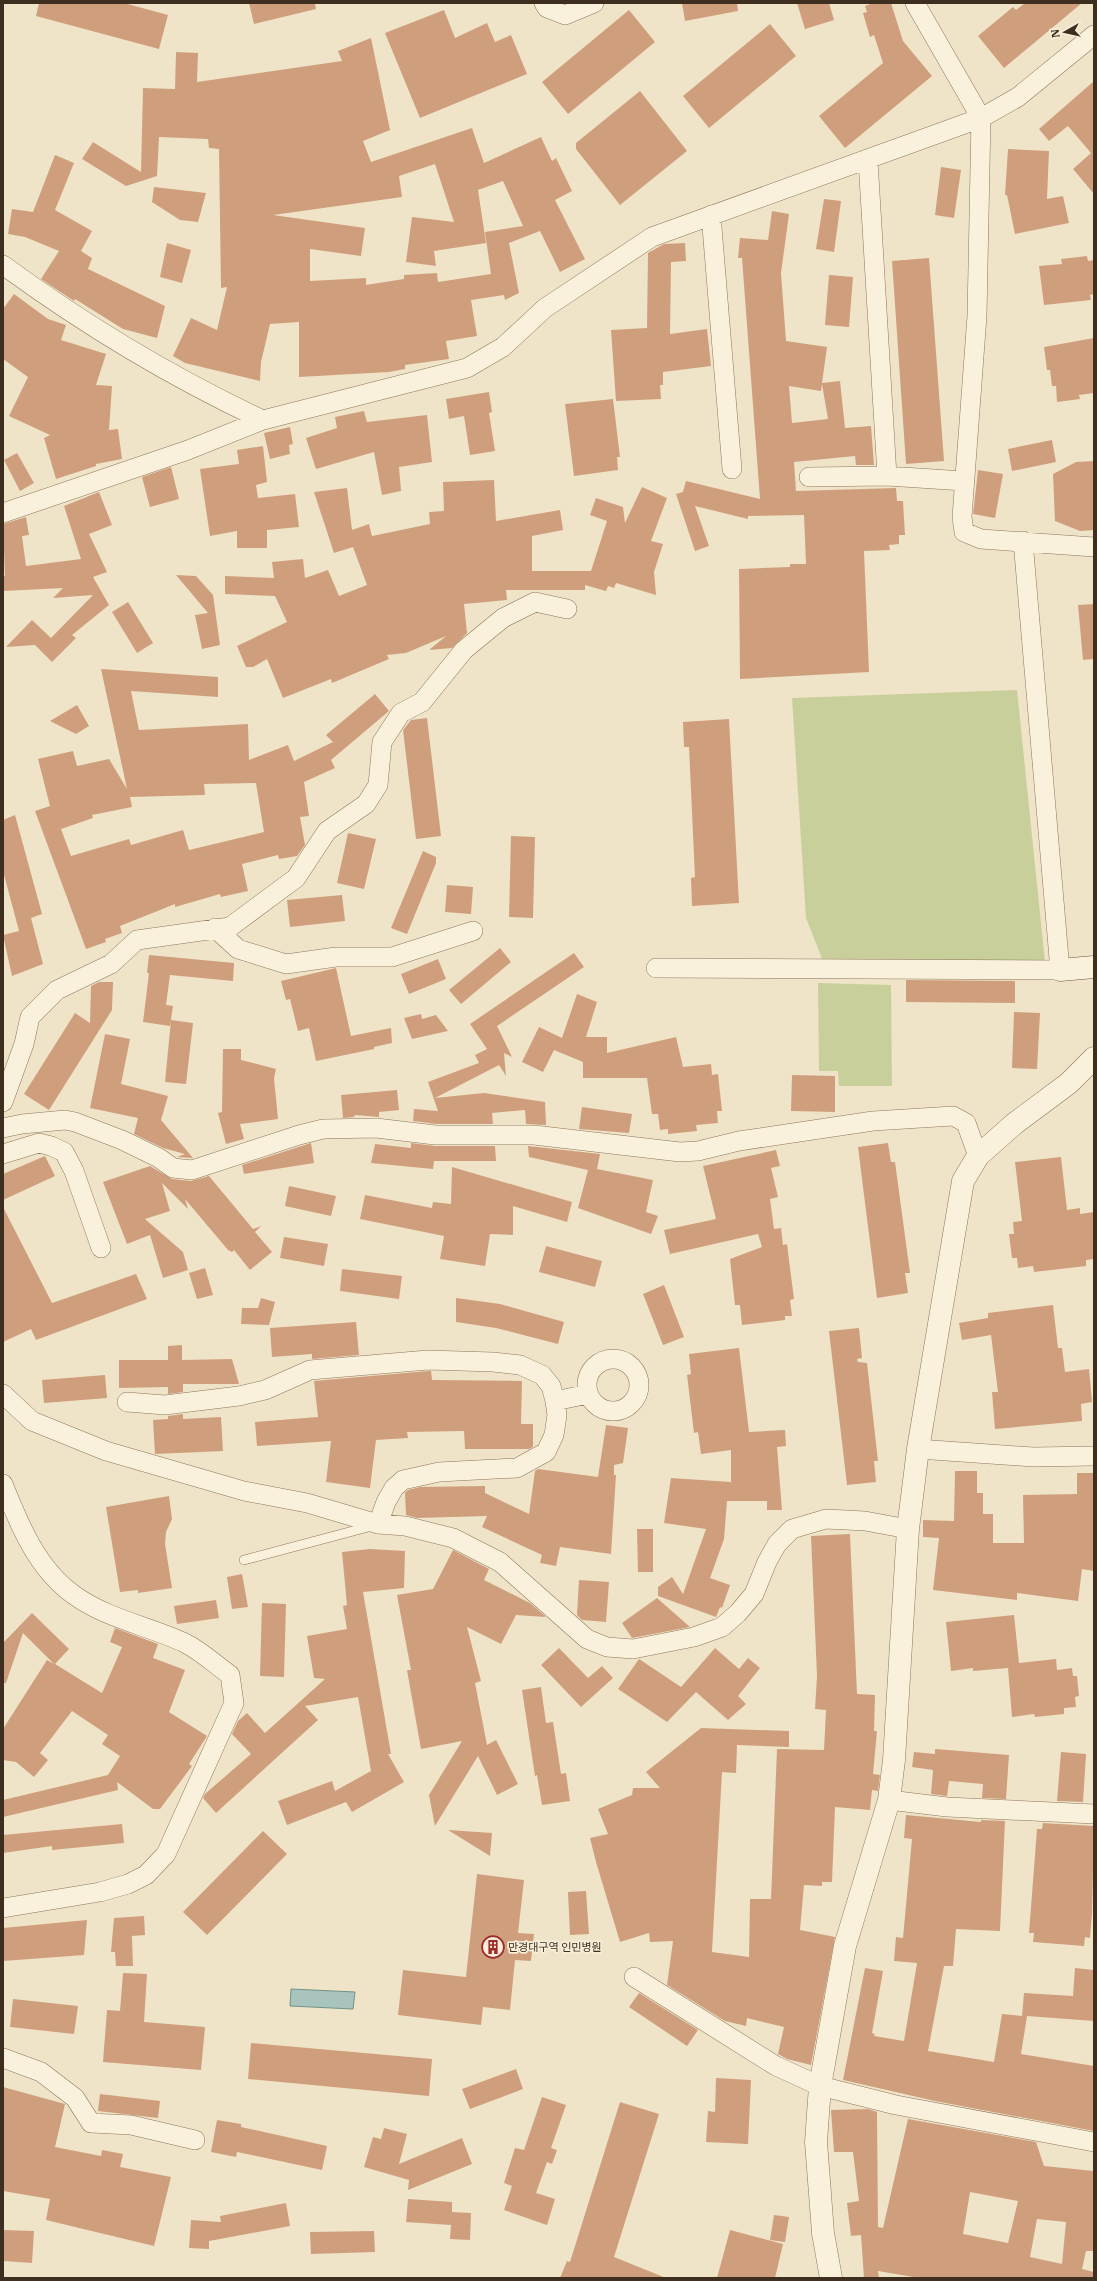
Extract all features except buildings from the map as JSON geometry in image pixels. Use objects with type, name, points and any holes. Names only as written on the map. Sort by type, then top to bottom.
[{"type":"street","points":[[544,3],[547,8],[565,15],[594,3]]},
{"type":"street","points":[[915,3],[982,118],[977,316],[964,481],[962,517],[964,532],[981,539],[1094,547]]},
{"type":"street","points":[[3,513],[188,450],[263,420],[467,368],[503,347],[545,308],[652,237],[982,118],[1018,97],[1094,36]]},
{"type":"street","points":[[868,160],[887,476]]},
{"type":"street","points":[[711,215],[732,469]]},
{"type":"street","points":[[7,271],[131,350],[201,391],[263,420]]},
{"type":"street","points":[[809,477],[887,476],[964,481]]},
{"type":"street","points":[[1023,542],[1060,970]]},
{"type":"street","points":[[3,1102],[24,1044],[30,1017],[57,990],[111,964],[137,940],[230,927],[296,878],[327,831],[366,804],[378,785],[382,742],[400,713],[422,702],[464,650],[503,618],[535,602],[567,609]]},
{"type":"street","points":[[215,928],[238,949],[286,964],[336,957],[392,957],[473,931]]},
{"type":"street","points":[[656,968],[1060,970],[1094,967]]},
{"type":"street","points":[[831,2278],[822,2233],[816,2142],[820,2086],[845,1946],[889,1800],[894,1760],[908,1529],[918,1448],[962,1181],[978,1156],[1014,1124],[1069,1083],[1094,1058]]},
{"type":"street","points":[[3,1128],[29,1123],[65,1120],[75,1122],[122,1140],[158,1158],[173,1168],[192,1170],[299,1134],[323,1129],[376,1128],[435,1135],[534,1135],[680,1152],[698,1151],[739,1141],[873,1121],[953,1116],[966,1123],[978,1156]]},
{"type":"street","points":[[3,1154],[39,1143],[51,1146],[64,1152],[74,1171],[100,1248]]},
{"type":"street","points":[[127,1402],[165,1405],[239,1396],[265,1390],[310,1370],[428,1360],[493,1362],[520,1365],[542,1375],[551,1386],[555,1401],[554,1435],[546,1452],[517,1468],[439,1472],[403,1480],[394,1488],[386,1502],[378,1524]]},
{"type":"street","points":[[555,1401],[588,1394]]},
{"type":"street","points":[[3,1396],[32,1421],[106,1451],[244,1491],[307,1503],[378,1524],[405,1526],[453,1538],[500,1562],[587,1640],[607,1647],[633,1649],[694,1637],[722,1627],[738,1613],[754,1594],[767,1562],[777,1544],[792,1529],[826,1519],[865,1521],[908,1529]]},
{"type":"street","points":[[918,1448],[1034,1457],[1094,1456]]},
{"type":"street","points":[[3,1484],[15,1512],[40,1560],[73,1594],[94,1608],[186,1644],[230,1675],[234,1703],[166,1854],[146,1875],[128,1884],[100,1892],[3,1908]]},
{"type":"street","points":[[889,1800],[947,1807],[1094,1814]]},
{"type":"street","points":[[634,1977],[776,2066],[820,2086],[896,2105],[1094,2142]]},
{"type":"street","points":[[3,2058],[41,2072],[74,2098],[91,2123],[131,2125],[195,2140]]},
{"type":"lane","points":[[244,1560],[378,1524]]},
{"type":"green space","points":[[1017,690],[1045,962],[823,961],[806,918],[792,698]]},
{"type":"green space","points":[[818,983],[891,985],[892,1086],[839,1086],[838,1071],[819,1071]]},
{"type":"water","points":[[291,1989],[355,1992],[353,2009],[290,2006]]},
{"type":"place","name":"만경대구역 인민병원","points":[[493,1947]]}]
